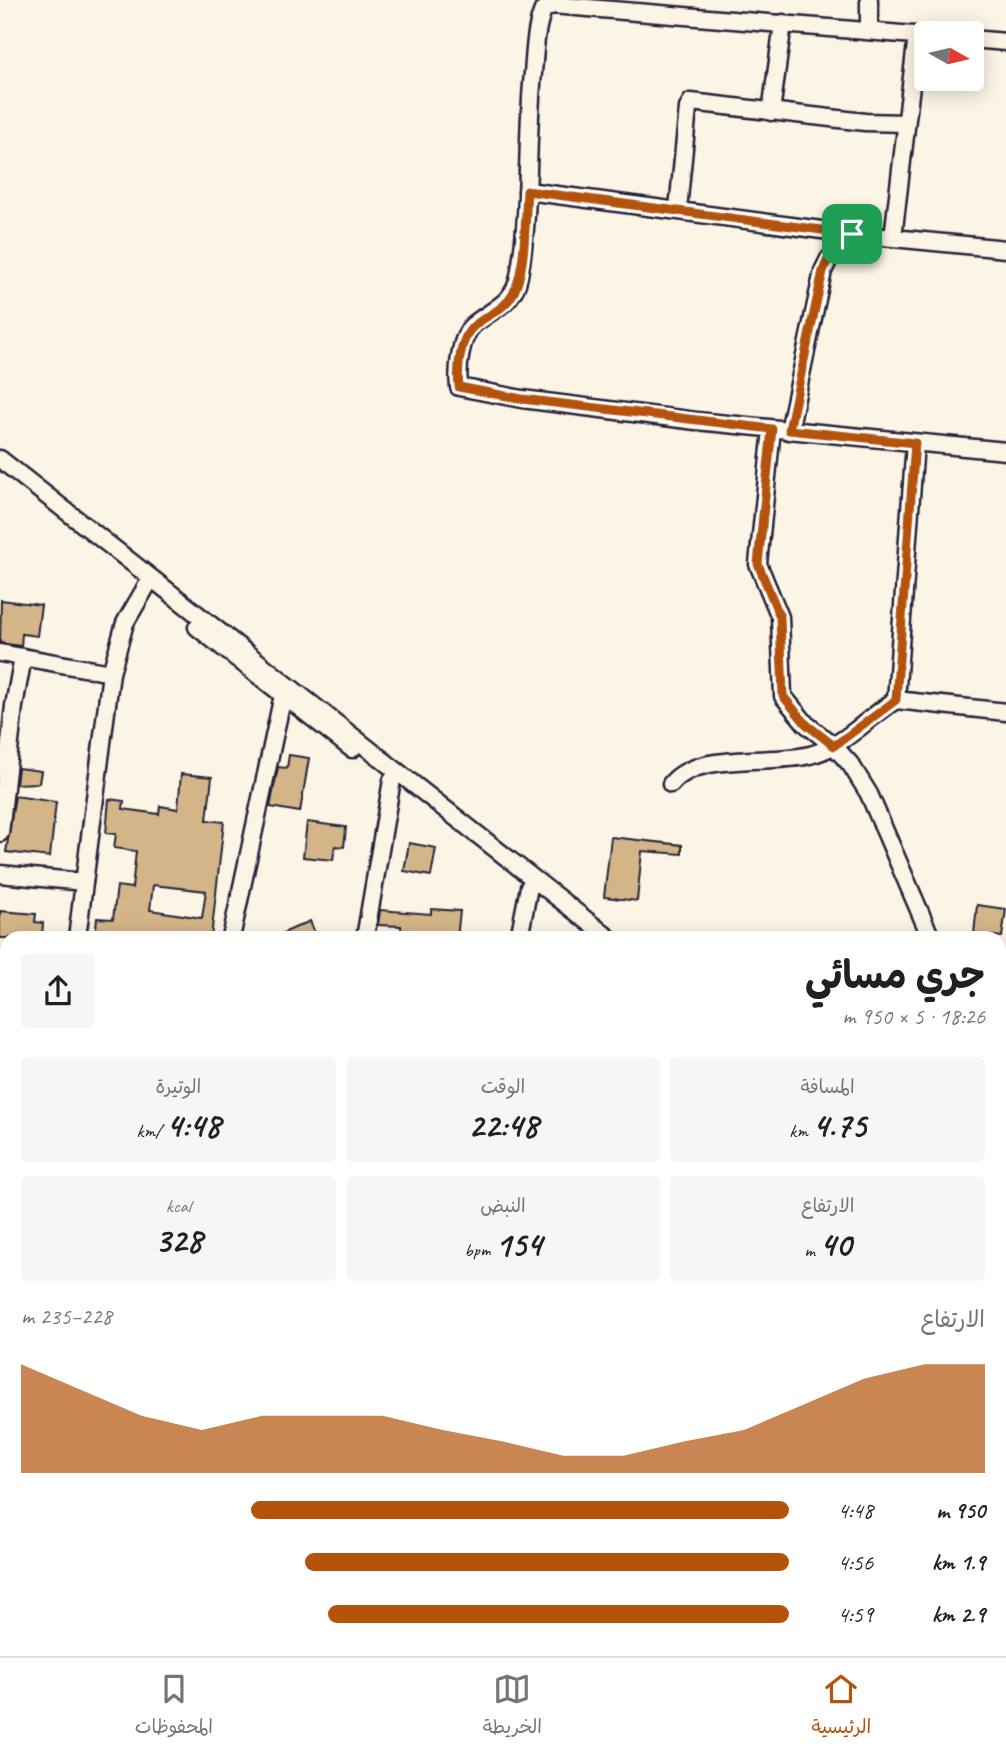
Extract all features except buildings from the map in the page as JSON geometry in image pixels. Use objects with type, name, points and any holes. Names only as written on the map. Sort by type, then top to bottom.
[{"type":"street","points":[[869,0],[869,29]]},
{"type":"street","points":[[914,34],[552,5],[543,10],[538,22],[531,93],[527,191],[519,278],[513,294],[504,305],[472,327],[466,335],[459,387],[522,399],[772,429],[1006,451]]},
{"type":"street","points":[[771,112],[783,23]]},
{"type":"street","points":[[984,40],[1006,42]]},
{"type":"street","points":[[893,237],[905,123],[914,74]]},
{"type":"street","points":[[678,209],[691,102],[771,112],[905,123]]},
{"type":"street","points":[[527,191],[852,234],[1006,249]]},
{"type":"street","points":[[789,430],[823,271],[828,259],[852,234]]},
{"type":"street","points":[[772,429],[758,564],[780,617],[783,696],[806,724],[834,746],[851,765],[869,794],[928,931]]},
{"type":"street","points":[[896,700],[915,443]]},
{"type":"street","points":[[0,458],[233,648],[600,931]]},
{"type":"street","points":[[0,471],[146,587],[233,648],[284,695],[585,931]]},
{"type":"street","points":[[78,931],[111,673],[125,623],[146,587]]},
{"type":"street","points":[[0,653],[111,673]]},
{"type":"street","points":[[0,833],[4,763],[23,657]]},
{"type":"street","points":[[233,931],[284,695]]},
{"type":"street","points":[[671,784],[677,776],[698,765],[788,759],[834,746],[896,700],[1006,712]]},
{"type":"street","points":[[366,931],[392,780]]},
{"type":"street","points":[[0,874],[84,882]]},
{"type":"street","points":[[520,931],[529,887]]},
{"type":"route","points":[[527,191],[852,234],[828,259],[823,271],[789,430],[915,443],[904,561],[896,700],[834,746],[806,724],[783,696],[780,673],[780,617],[758,564],[772,429],[522,399],[463,389],[458,382],[466,335],[472,327],[504,305],[513,294],[519,278],[527,191]]}]
